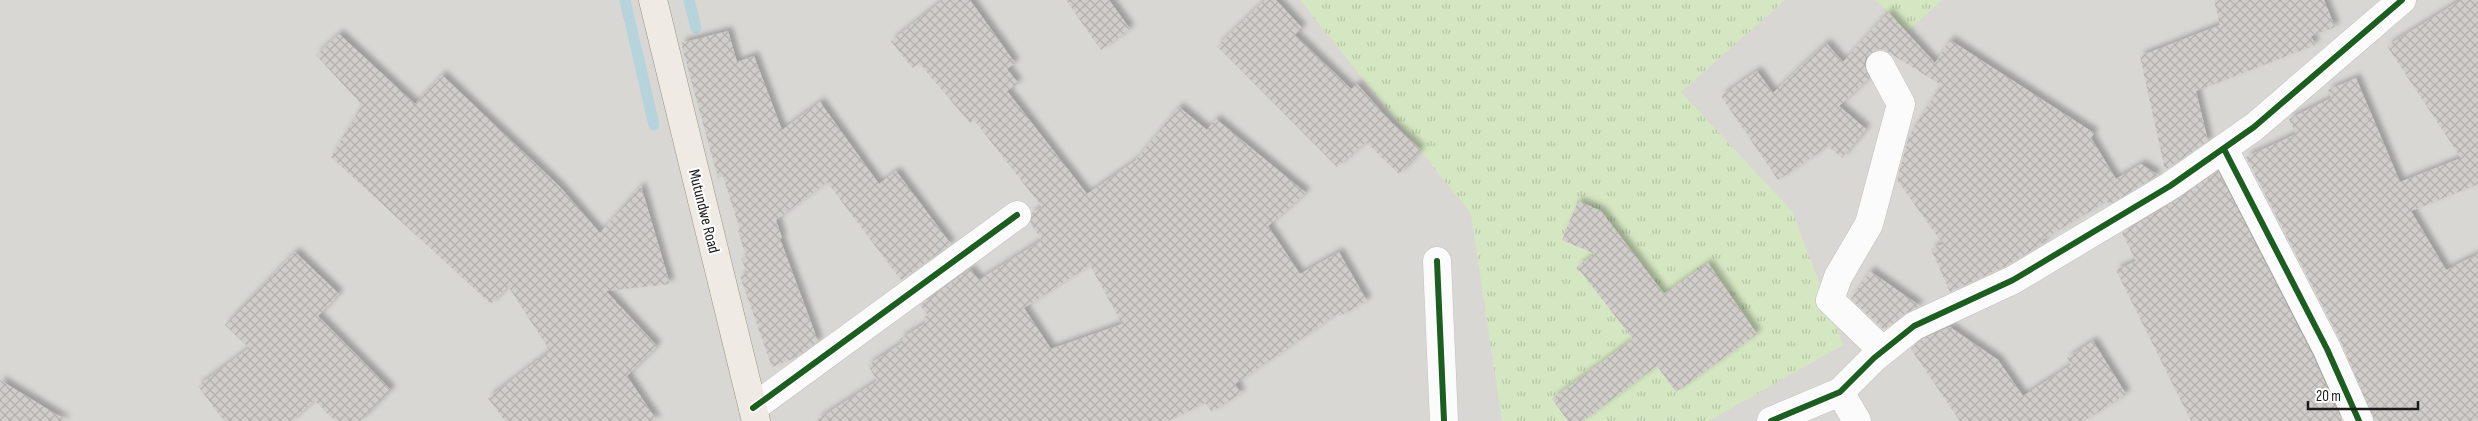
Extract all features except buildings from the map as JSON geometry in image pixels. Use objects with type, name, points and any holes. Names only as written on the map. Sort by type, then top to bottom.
[{"type":"main road","name":"Mutundwe Road","points":[[653,0],[755,414]]},
{"type":"street","points":[[1771,421],[1840,392],[1882,351],[1914,326],[2020,276],[2170,186],[2254,127],[2402,0]]},
{"type":"street","points":[[1880,65],[1901,104],[1869,224],[1838,277],[1830,300],[1882,351]]},
{"type":"street","points":[[2224,149],[2327,349],[2359,421]]},
{"type":"street","points":[[755,414],[1017,215]]},
{"type":"street","points":[[1437,261],[1444,421]]},
{"type":"street","points":[[1840,392],[1857,421]]},
{"type":"shaded area","points":[[0,0],[2478,0],[2478,421],[0,421]]},
{"type":"green space","points":[[1300,0],[1785,0],[1681,92],[1792,211],[1843,345],[1709,421],[1502,421],[1471,214]]},
{"type":"green space","points":[[1875,0],[1942,0],[1908,31]]},
{"type":"waterway","points":[[625,0],[654,125]]},
{"type":"waterway","points":[[689,0],[696,28]]},
{"type":"cycle path","points":[[1771,421],[1840,392],[1874,358],[1914,326],[2013,280],[2170,186],[2254,127],[2402,0]]},
{"type":"cycle path","points":[[2224,149],[2327,349],[2359,421]]},
{"type":"cycle path","points":[[753,408],[1017,215]]},
{"type":"cycle path","points":[[1437,261],[1444,421]]}]
